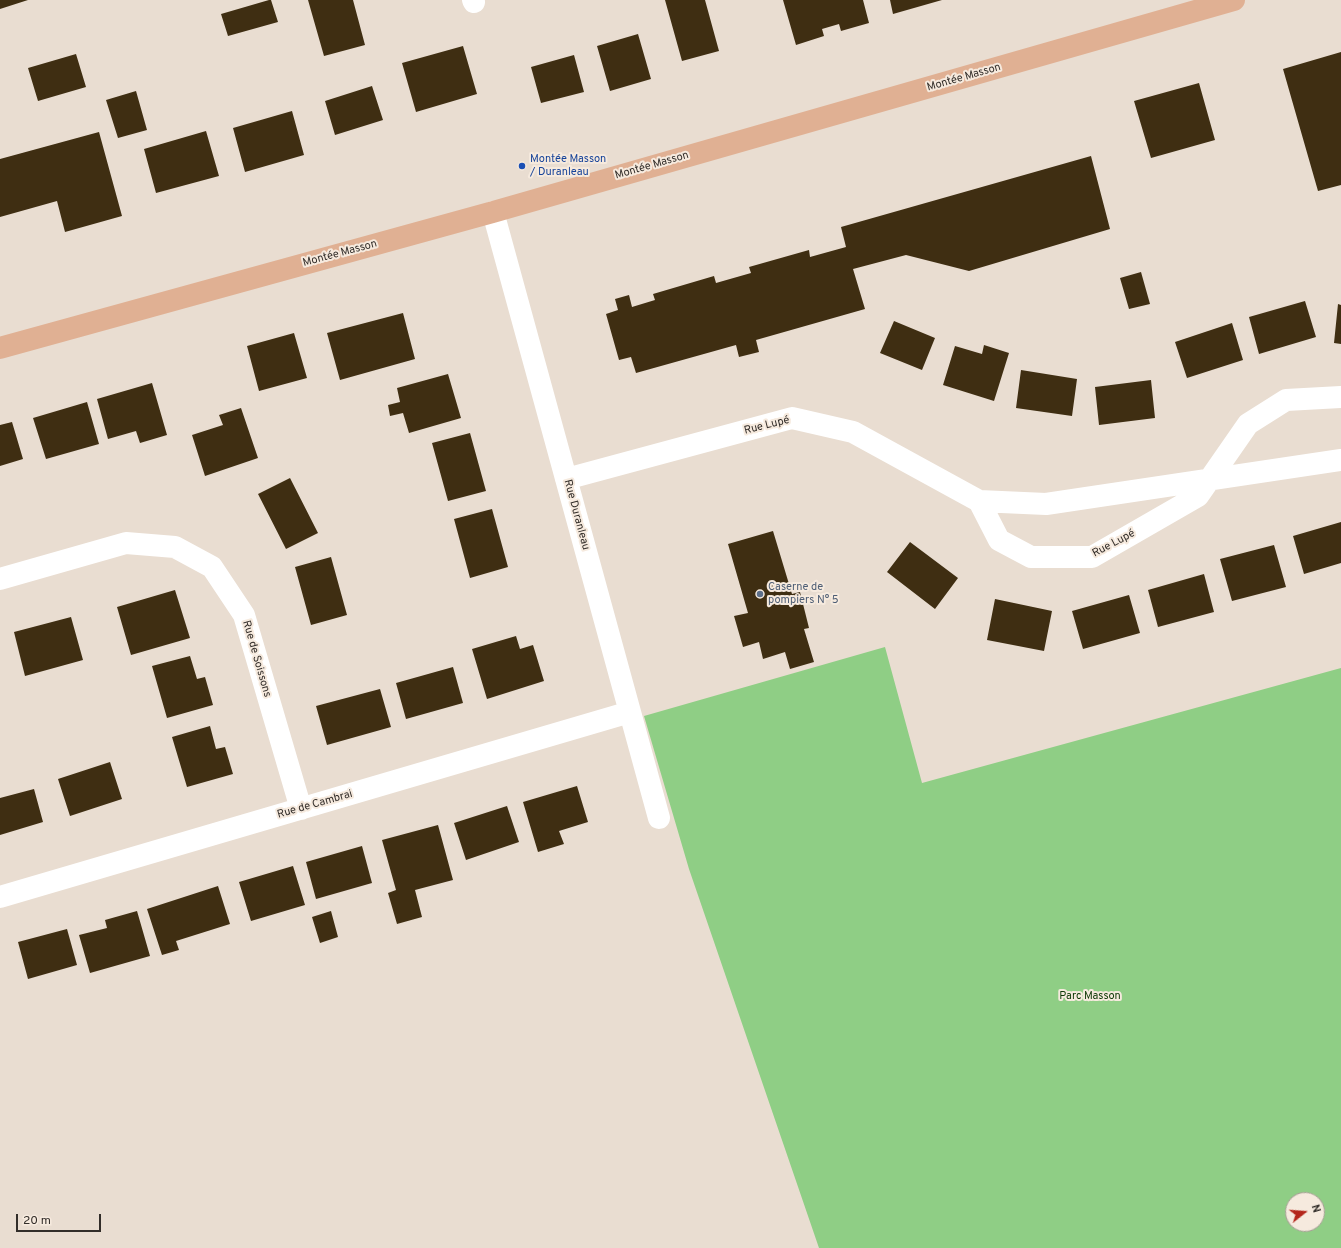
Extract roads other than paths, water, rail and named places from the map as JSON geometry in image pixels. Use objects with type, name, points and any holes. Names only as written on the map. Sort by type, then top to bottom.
[{"type":"main road","name":"Montée Masson","points":[[0,348],[493,212],[1234,0]]},
{"type":"street","name":"Rue Duranleau","points":[[493,212],[659,818]]},
{"type":"street","name":"Rue Lupé","points":[[979,502],[999,540],[1030,557],[1092,557],[1198,496],[1248,424],[1286,400],[1341,397]]},
{"type":"street","name":"Rue Lupé","points":[[566,479],[792,418],[853,432],[979,502],[1046,504],[1341,460]]},
{"type":"street","name":"Rue de Soissons","points":[[0,579],[126,543],[175,547],[212,567],[244,615],[300,810]]},
{"type":"street","name":"Rue de Cambrai","points":[[0,897],[630,712]]},
{"type":"place","name":"Montée Masson / Duranleau","points":[[522,166]]},
{"type":"place","name":"Caserne de pompiers N° 5","points":[[760,594]]},
{"type":"park label","name":"Parc Masson","points":[[1090,997]]}]
